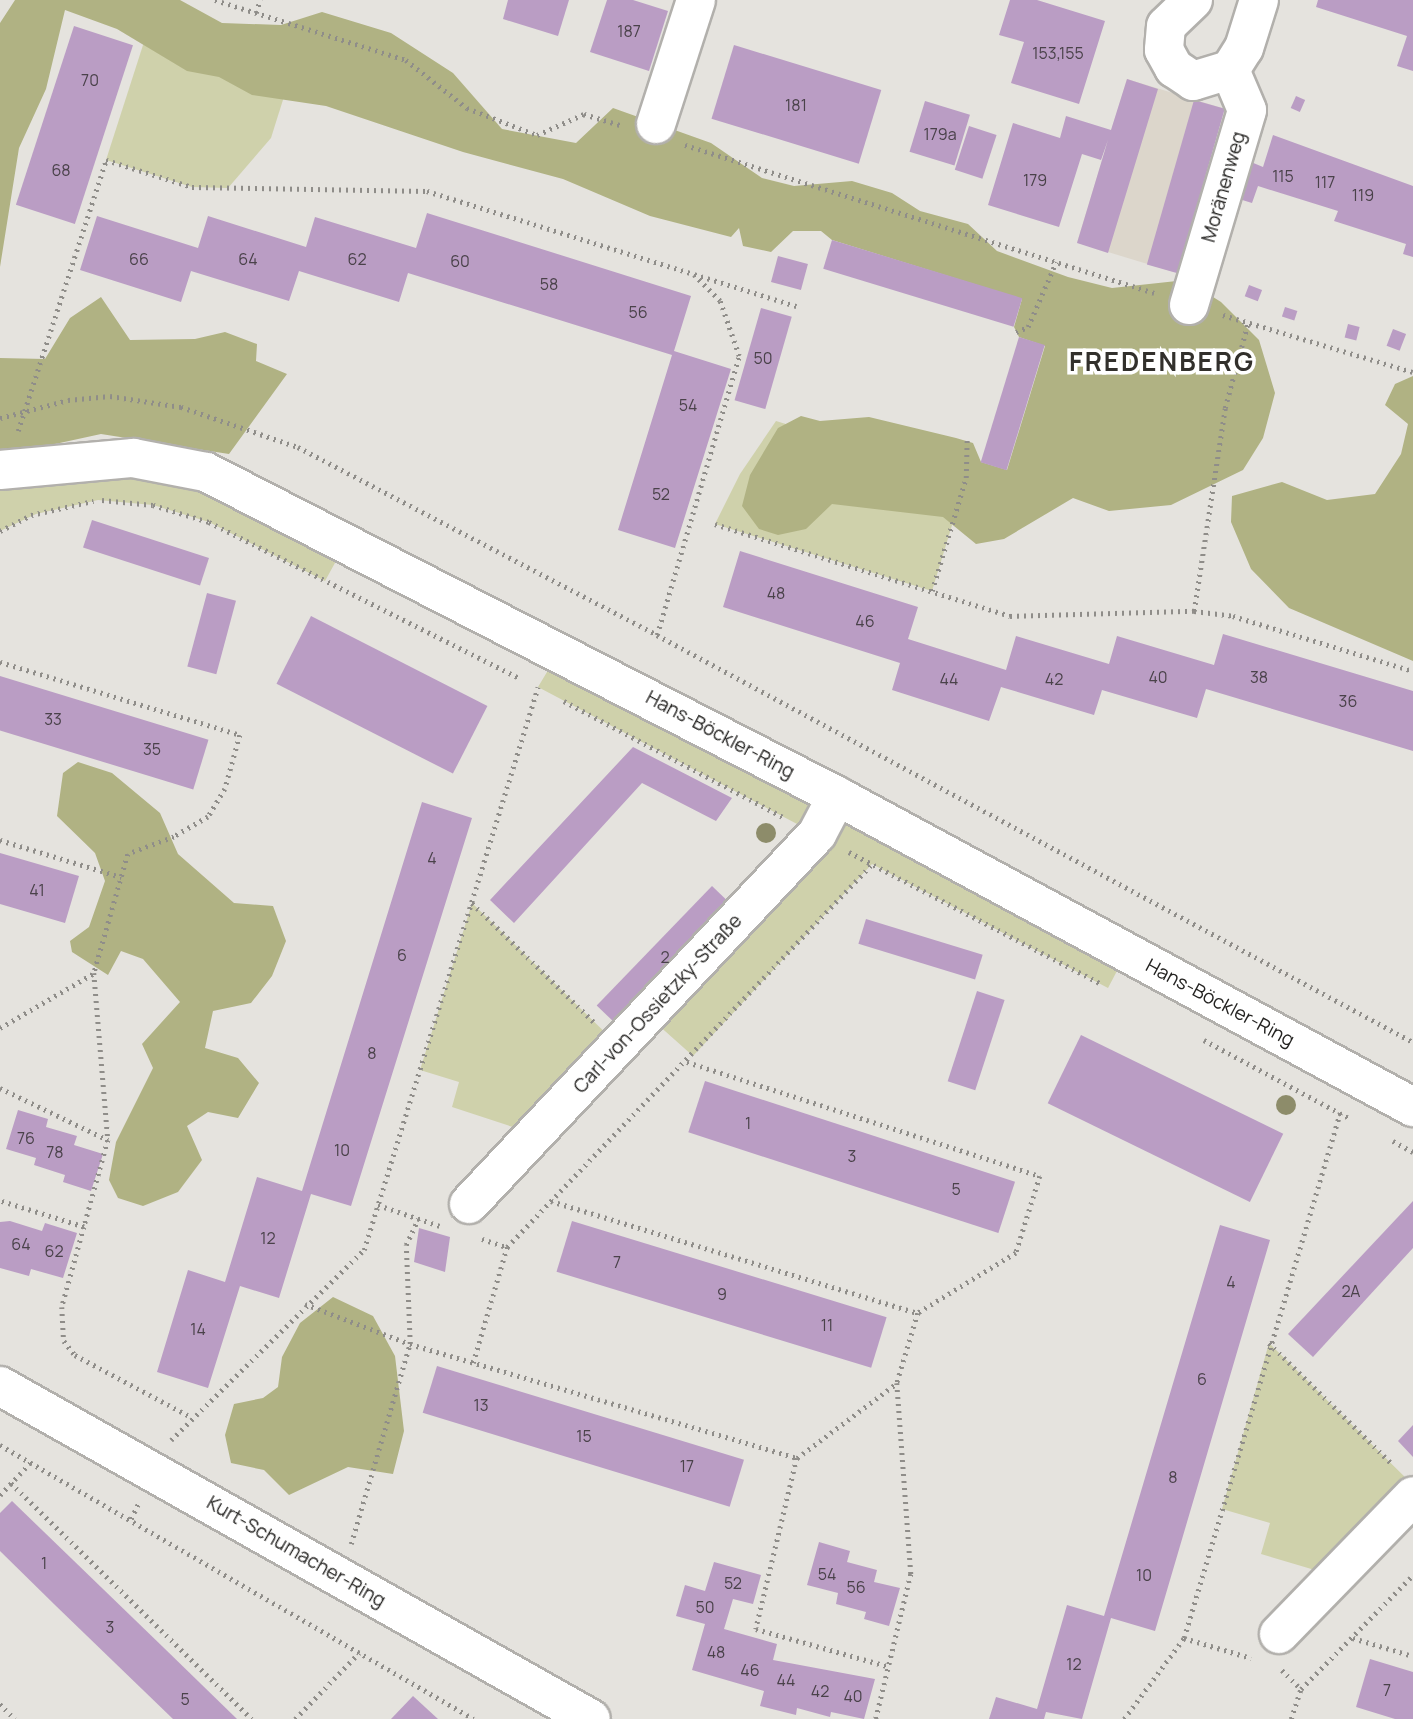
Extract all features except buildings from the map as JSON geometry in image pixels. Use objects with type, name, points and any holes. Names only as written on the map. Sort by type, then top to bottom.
[{"type":"street","points":[[1193,0],[1166,26],[1164,50],[1174,68],[1193,81],[1230,70],[1244,48],[1259,0]]},
{"type":"street","points":[[655,132],[695,6]]},
{"type":"street","name":"Moränenweg","points":[[1189,304],[1247,110],[1230,70]]},
{"type":"street","name":"Hans-Böckler-Ring","points":[[3,469],[133,458],[206,472],[837,796],[1413,1107]]},
{"type":"street","name":"Carl-von-Ossietzky-Straße","points":[[469,1204],[817,834],[837,796]]},
{"type":"street","name":"Kurt-Schumacher-Ring","points":[[0,1386],[591,1719]]},
{"type":"street","points":[[1270,1653],[1408,1486]]},
{"type":"path","points":[[215,0],[406,60],[467,108],[537,135],[584,114],[655,132],[1248,323],[1413,372]]},
{"type":"path","points":[[256,13],[260,0]]},
{"type":"path","points":[[3,469],[25,411],[106,160],[192,187],[427,191],[796,306]]},
{"type":"path","points":[[1016,332],[1028,327],[1056,262]]},
{"type":"path","points":[[657,635],[739,356],[720,301],[694,274]]},
{"type":"path","points":[[1194,611],[1225,408],[1248,323]]},
{"type":"path","points":[[0,418],[110,396],[181,407],[298,447],[657,635],[1413,1042]]},
{"type":"path","points":[[932,591],[966,478],[967,438]]},
{"type":"path","points":[[0,531],[31,515],[99,500],[153,505],[209,522],[550,693]]},
{"type":"path","points":[[715,524],[1010,616],[1194,611],[1233,617],[1413,671]]},
{"type":"path","points":[[0,662],[240,736],[225,789],[208,817],[174,838],[128,854],[94,972],[108,1140],[62,1307],[64,1341],[75,1355],[191,1417]]},
{"type":"path","points":[[131,1519],[153,1470],[191,1417],[305,1304],[364,1250],[538,687]]},
{"type":"path","points":[[562,700],[1108,988]]},
{"type":"path","points":[[0,840],[121,877]]},
{"type":"path","points":[[473,1363],[507,1247],[687,1062],[872,864]]},
{"type":"path","points":[[472,902],[618,1045]]},
{"type":"path","points":[[0,1028],[94,972]]},
{"type":"path","points":[[1194,1034],[1361,1124]]},
{"type":"path","points":[[687,1062],[1040,1176],[1016,1253],[918,1313],[897,1383],[911,1574],[876,1719]]},
{"type":"path","points":[[0,1088],[108,1140]]},
{"type":"path","points":[[1124,1719],[1184,1638],[1269,1343],[1340,1113]]},
{"type":"path","points":[[1382,1135],[1413,1152]]},
{"type":"path","points":[[0,1201],[84,1227]]},
{"type":"path","points":[[551,1201],[918,1313]]},
{"type":"path","points":[[341,1578],[410,1344],[405,1245],[418,1219]]},
{"type":"path","points":[[305,1304],[410,1344],[797,1458]]},
{"type":"path","points":[[1269,1343],[1408,1486]]},
{"type":"path","points":[[887,1666],[756,1629],[797,1458],[897,1383]]},
{"type":"path","points":[[0,1445],[474,1719]]},
{"type":"path","points":[[0,1495],[31,1462]]},
{"type":"path","points":[[11,1483],[252,1719]]},
{"type":"path","points":[[1291,1719],[1301,1689],[1413,1575]]},
{"type":"path","points":[[1184,1638],[1270,1653],[1301,1689]]},
{"type":"path","points":[[1353,1638],[1413,1656]]},
{"type":"path","points":[[295,1719],[359,1654]]},
{"type":"path","points":[[0,1704],[15,1719]]},
{"type":"shaded area","points":[[1127,79],[1225,109],[1175,272],[1077,243]]},
{"type":"green space","points":[[15,0],[180,0],[222,23],[281,25],[322,12],[391,33],[453,73],[502,129],[576,143],[613,108],[711,143],[762,178],[794,186],[852,181],[892,193],[920,211],[968,224],[997,251],[1068,277],[1112,288],[1186,280],[1221,302],[1259,340],[1275,393],[1263,438],[1243,470],[1171,505],[1109,511],[1073,498],[1004,539],[976,544],[943,517],[832,504],[806,529],[778,535],[759,529],[742,506],[750,475],[778,428],[801,416],[820,421],[869,417],[956,438],[973,443],[981,462],[1007,470],[1045,346],[1019,337],[1014,327],[1022,299],[832,240],[821,231],[793,231],[771,252],[743,246],[739,228],[731,237],[650,216],[563,179],[463,152],[326,106],[252,95],[219,77],[187,71],[117,29],[65,10],[46,89],[19,148],[0,267],[0,23]]},
{"type":"green space","points":[[144,42],[287,87],[271,138],[228,188],[192,187],[106,160]]},
{"type":"green space","points":[[101,297],[130,340],[195,339],[225,332],[257,344],[256,361],[287,374],[229,454],[101,434],[0,456],[0,358],[45,359],[70,318]]},
{"type":"green space","points":[[1413,376],[1413,661],[1289,608],[1251,569],[1231,522],[1232,496],[1282,482],[1327,500],[1375,494],[1401,454],[1408,424],[1385,405],[1395,384]]},
{"type":"green space","points":[[776,421],[966,479],[932,591],[715,524],[740,474]]},
{"type":"green space","points":[[133,458],[346,543],[325,581],[209,522],[153,505],[98,500],[36,514],[0,531],[0,470]]},
{"type":"green space","points":[[559,652],[1127,952],[1108,988],[872,864],[693,1056],[647,1015],[816,834],[538,687]]},
{"type":"green space","points":[[78,762],[112,773],[160,813],[178,854],[234,903],[273,906],[286,941],[272,976],[251,1003],[213,1011],[205,1048],[238,1058],[259,1083],[238,1118],[208,1112],[187,1126],[202,1160],[178,1192],[143,1206],[118,1198],[109,1180],[116,1142],[153,1068],[142,1044],[180,1002],[143,959],[121,951],[108,975],[72,952],[70,941],[89,927],[105,881],[95,853],[57,816],[63,773]]},
{"type":"green space","points":[[472,903],[618,1045],[534,1134],[452,1107],[459,1082],[420,1070]]},
{"type":"green space","points":[[333,1297],[373,1316],[395,1356],[404,1431],[393,1474],[348,1467],[289,1495],[264,1470],[231,1463],[225,1435],[234,1404],[263,1398],[278,1387],[282,1357],[300,1323]]},
{"type":"green space","points":[[1269,1343],[1413,1485],[1335,1576],[1261,1554],[1270,1523],[1222,1509]]},
{"type":"district","name":"FREDENBERG","points":[[1162,362]]}]
